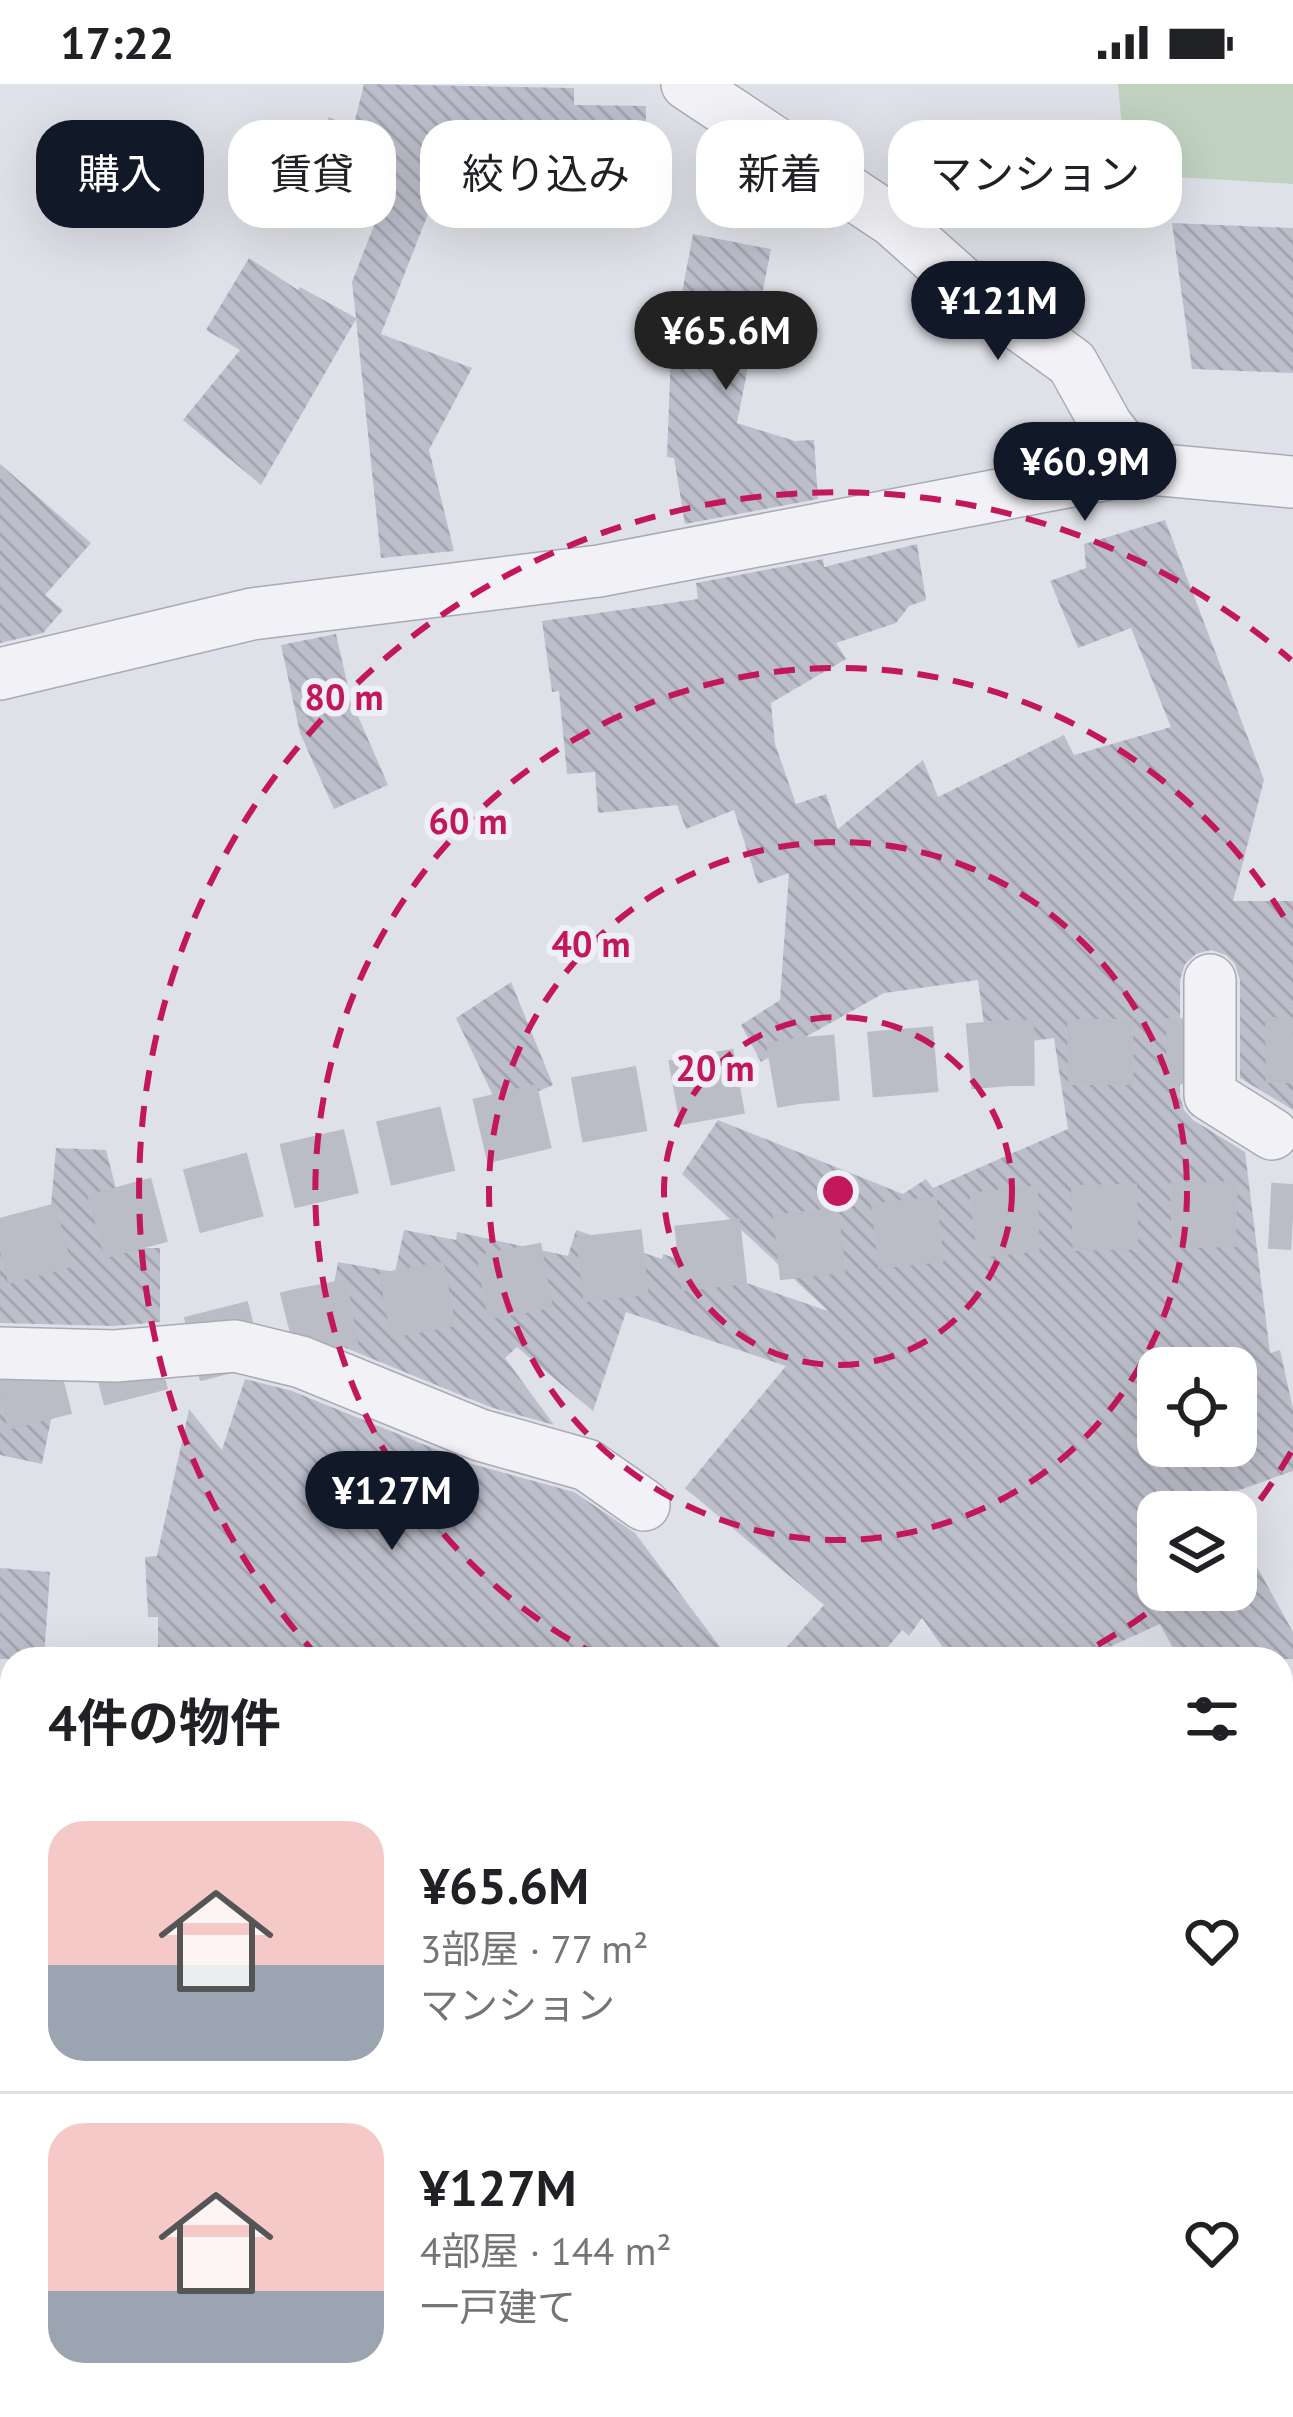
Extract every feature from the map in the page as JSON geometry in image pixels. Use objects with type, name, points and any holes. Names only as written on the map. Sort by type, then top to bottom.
[{"type":"street","points":[[687,84],[893,221],[968,288],[1072,363],[1107,427],[1140,468]]},
{"type":"street","points":[[0,674],[253,614],[599,571],[1140,468],[1293,482]]},
{"type":"street","points":[[1210,980],[1210,1095],[1272,1134]]},
{"type":"street","points":[[0,1353],[115,1356],[235,1346],[301,1363],[480,1436],[587,1465],[644,1505]]},
{"type":"green space","points":[[1118,84],[1293,84],[1293,184],[1182,177],[1182,120],[1121,120]]},
{"type":"building","points":[[364,84],[574,88],[574,105],[646,106],[646,120],[420,120],[423,228],[381,334],[472,368],[429,450],[454,551],[381,558],[356,319],[261,485],[183,420],[240,350],[206,330],[249,258],[298,290],[356,318],[352,282],[373,228],[396,228],[396,120],[355,120]]},
{"type":"building","points":[[1182,223],[1293,228],[1293,373],[1192,369],[1173,228],[1182,228]]},
{"type":"building","points":[[693,234],[771,249],[737,423],[795,441],[814,440],[818,499],[685,524],[674,458],[667,457],[671,351]]},
{"type":"building","points":[[0,464],[91,543],[45,595],[63,610],[43,633],[0,643]]},
{"type":"building","points":[[1165,520],[1264,780],[1233,901],[1293,901],[1293,1110],[1240,1078],[1240,980],[1235,964],[1211,950],[1185,964],[1180,980],[1180,1096],[1193,1120],[1245,1152],[1270,1353],[1280,1350],[1293,1409],[1293,1471],[1236,1491],[1137,1491],[1137,1611],[1257,1611],[1257,1567],[1293,1632],[1293,1647],[1172,1647],[1160,1624],[1109,1647],[943,1647],[922,1618],[909,1636],[902,1630],[888,1647],[787,1647],[824,1605],[685,1488],[786,1366],[626,1312],[593,1411],[517,1347],[505,1358],[554,1425],[490,1407],[324,1339],[338,1262],[395,1272],[404,1230],[456,1240],[457,1232],[568,1256],[576,1230],[662,1259],[663,1254],[828,1311],[682,1174],[718,1120],[903,1194],[926,1179],[933,1188],[1068,1129],[1054,1038],[987,1047],[978,980],[884,993],[761,1062],[741,1025],[780,1000],[789,873],[758,884],[734,810],[686,829],[677,805],[598,813],[595,772],[567,774],[559,691],[552,692],[542,621],[698,599],[696,583],[823,559],[824,567],[917,544],[926,600],[909,606],[896,623],[836,643],[846,659],[771,703],[775,744],[796,804],[826,794],[838,829],[923,760],[938,797],[1064,735],[1074,755],[1171,727],[1131,628],[1078,648],[1050,581],[1086,568],[1084,544]]},
{"type":"building","points":[[336,634],[351,700],[388,785],[334,809],[300,733],[281,645]]},
{"type":"building","points":[[511,982],[553,1085],[499,1108],[456,1018]]},
{"type":"building","points":[[56,1148],[106,1150],[131,1248],[160,1248],[160,1322],[114,1326],[0,1323],[0,1245],[48,1240]]},
{"type":"building","points":[[245,1379],[292,1391],[472,1464],[574,1492],[635,1533],[720,1647],[158,1647],[158,1617],[148,1617],[145,1557],[157,1556],[189,1409],[222,1450]]},
{"type":"building","points":[[0,1383],[58,1385],[42,1464],[0,1455]]},
{"type":"building","points":[[0,1568],[50,1572],[45,1647],[0,1647]]},
{"type":"tunnel","points":[[0,1252],[283,1177],[549,1115],[796,1071],[1007,1053],[1293,1050]]},
{"type":"tunnel","points":[[0,1398],[303,1321],[575,1270],[1030,1219],[1293,1217]]}]
